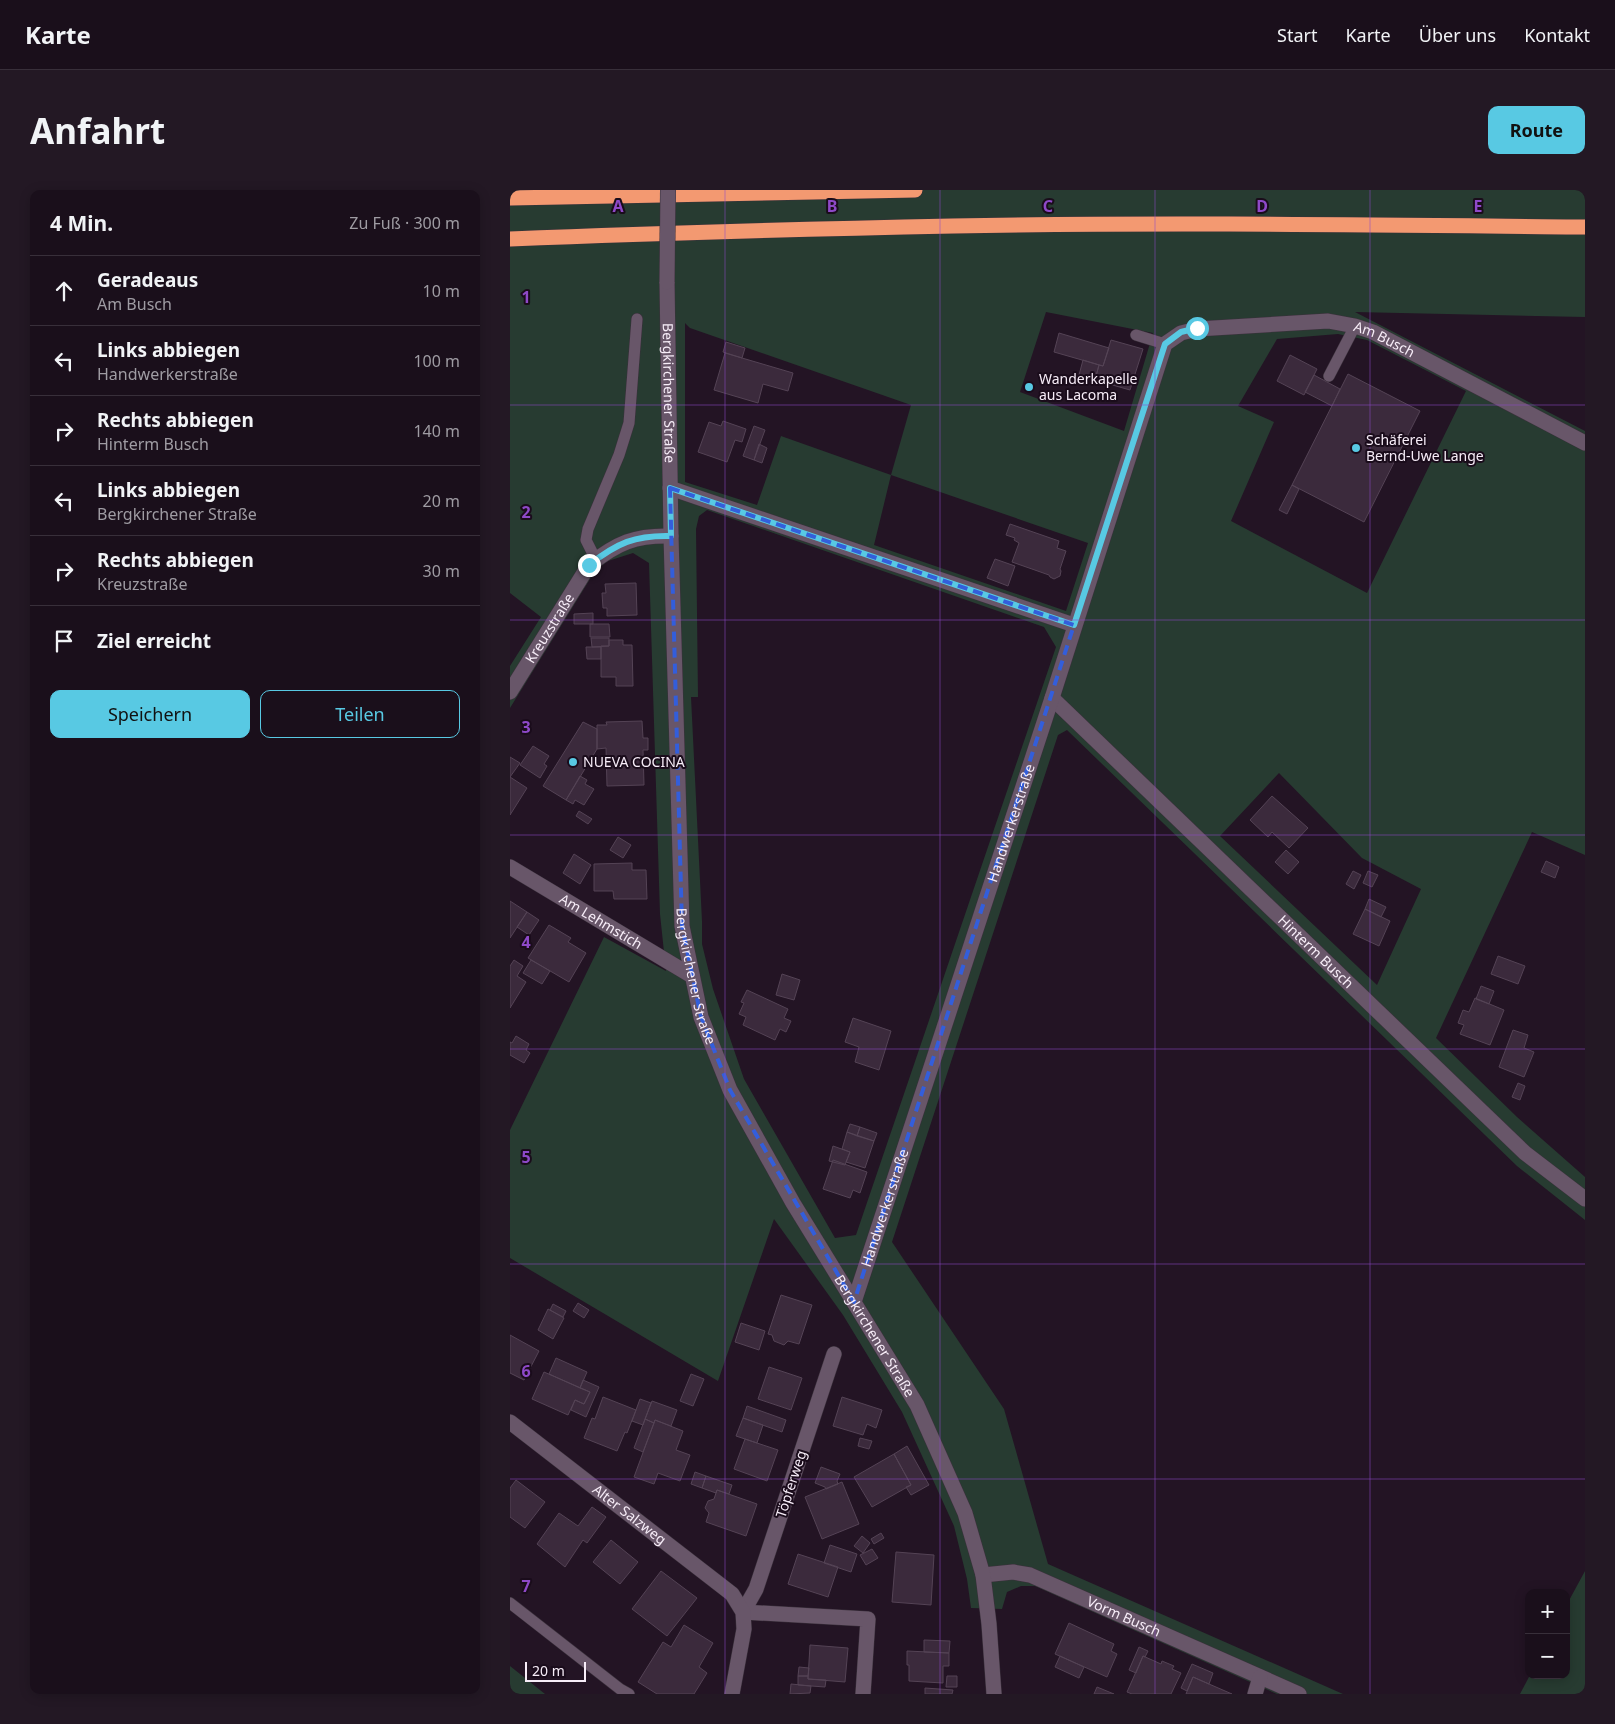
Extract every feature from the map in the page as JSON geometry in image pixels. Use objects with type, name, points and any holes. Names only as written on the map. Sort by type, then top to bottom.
[{"type":"highway","points":[[510,198],[915,190]]},
{"type":"highway","points":[[510,239],[698,232],[955,226],[1305,224],[1585,227]]},
{"type":"street","name":"Bergkirchener Straße","points":[[668,190],[667,282],[670,488],[682,926],[701,1018],[730,1090],[793,1203],[917,1405],[965,1513],[983,1575],[993,1666],[994,1694]]},
{"type":"street","name":"Am Busch","points":[[1165,344],[1181,332],[1197,328],[1328,321],[1355,326],[1373,332],[1585,443]]},
{"type":"street","name":"Handwerkerstraße","points":[[854,1302],[1052,698],[1165,344]]},
{"type":"street","points":[[670,488],[1074,625]]},
{"type":"street","name":"Kreuzstraße","points":[[510,692],[589,565],[629,540],[655,535],[671,536]]},
{"type":"street","name":"Hinterm Busch","points":[[1052,698],[1525,1153],[1585,1199]]},
{"type":"street","name":"Am Lehmstich","points":[[510,867],[692,976]]},
{"type":"street","name":"Töpferweg","points":[[743,1612],[756,1589],[834,1354]]},
{"type":"street","name":"Alter Salzweg","points":[[510,1422],[732,1594],[743,1612]]},
{"type":"street","name":"Vorm Busch","points":[[983,1575],[1013,1572],[1030,1574],[1299,1694]]},
{"type":"street","points":[[732,1694],[744,1629],[743,1612],[868,1619],[863,1694]]},
{"type":"street","points":[[1255,1694],[1260,1677]]},
{"type":"lane","points":[[596,560],[586,540],[587,534],[619,455],[629,423],[637,319]]},
{"type":"lane","points":[[1329,376],[1355,326]]},
{"type":"lane","points":[[1136,335],[1165,344]]},
{"type":"lane","points":[[510,1603],[620,1689],[630,1694]]},
{"type":"highlighted area","points":[[670,488],[1074,625],[854,1302],[730,1090],[701,1017],[682,926]]},
{"type":"green space","points":[[510,190],[1585,190],[1585,317],[1355,312],[1585,431],[1585,855],[1532,832],[1436,1038],[1517,1117],[1585,1177],[1585,1220],[1517,1166],[1067,730],[1058,735],[892,1242],[1004,1409],[1048,1564],[1343,1694],[1277,1694],[1035,1586],[1021,1586],[1007,1592],[1002,1609],[971,1608],[967,1579],[954,1526],[902,1412],[843,1315],[774,1219],[718,1381],[510,1258],[510,1130],[604,937],[666,971],[660,914],[649,563],[633,553],[608,561],[595,571],[510,708],[510,666],[541,617],[510,593]],"holes":[[[1046,312],[1153,333],[1124,431],[1020,392]],[[685,323],[690,328],[911,405],[891,475],[781,436],[757,505],[685,482]],[[1338,334],[1367,340],[1466,391],[1367,593],[1231,521],[1274,422],[1238,406],[1277,339]],[[891,475],[1088,543],[1066,611],[874,545]],[[707,510],[1044,627],[1056,647],[856,1235],[835,1238],[744,1079],[713,989],[702,944],[691,697],[698,697],[696,529],[699,516]],[[1279,773],[1362,858],[1421,889],[1377,985],[1220,836]]]},
{"type":"green space","points":[[1585,1571],[1585,1694],[1520,1694],[1528,1679],[1570,1679],[1570,1599]]},
{"type":"green space","points":[[510,1666],[545,1694],[510,1694]]},
{"type":"building","points":[[1059,333],[1109,348],[1103,366],[1054,352]]},
{"type":"building","points":[[1111,340],[1143,349],[1130,390],[1095,380],[1099,365],[1103,366]]},
{"type":"building","points":[[726,342],[745,348],[742,358],[723,352]]},
{"type":"building","points":[[725,353],[793,373],[788,391],[763,384],[758,403],[714,390]]},
{"type":"building","points":[[1290,355],[1317,369],[1304,395],[1277,381]]},
{"type":"building","points":[[1083,360],[1099,365],[1095,380],[1079,375]]},
{"type":"building","name":"Schäferei Bernd-Uwe Lange","points":[[1348,374],[1420,411],[1364,522],[1292,485]]},
{"type":"building","points":[[1314,375],[1340,389],[1332,406],[1305,392]]},
{"type":"building","points":[[723,421],[746,429],[742,442],[735,440],[727,462],[698,452],[709,422],[721,426]]},
{"type":"building","points":[[754,426],[765,430],[754,460],[743,456]]},
{"type":"building","points":[[759,444],[767,448],[762,463],[754,460]]},
{"type":"building","points":[[1292,485],[1299,489],[1287,514],[1279,510]]},
{"type":"building","points":[[1010,524],[1059,541],[1057,548],[1066,551],[1060,569],[1060,576],[1054,579],[1049,575],[1012,562],[1019,543],[1014,540],[1015,538],[1006,535]]},
{"type":"building","points":[[995,559],[1015,566],[1008,586],[987,578]]},
{"type":"building","points":[[636,583],[637,615],[607,616],[607,608],[603,608],[602,593],[606,593],[605,584]]},
{"type":"building","points":[[593,613],[593,624],[574,624],[574,614]]},
{"type":"building","points":[[590,624],[609,624],[610,637],[590,637]]},
{"type":"building","points":[[591,638],[609,638],[609,646],[592,647]]},
{"type":"building","points":[[609,640],[623,640],[623,645],[632,645],[633,686],[616,686],[616,677],[601,677],[601,646],[609,646]]},
{"type":"building","points":[[586,647],[601,647],[601,659],[587,659]]},
{"type":"building","points":[[642,721],[643,738],[648,738],[648,750],[643,750],[644,785],[607,786],[606,748],[597,749],[597,725],[607,725],[606,722]]},
{"type":"building","points":[[583,722],[597,729],[597,749],[566,800],[543,786]]},
{"type":"building","points":[[533,746],[549,756],[544,764],[547,766],[540,778],[520,765]]},
{"type":"building","points":[[510,757],[520,763],[510,777]]},
{"type":"building","points":[[580,776],[587,780],[585,784],[594,789],[584,805],[575,800],[573,804],[566,800]]},
{"type":"building","points":[[510,777],[527,788],[510,815]]},
{"type":"building","points":[[1272,796],[1308,828],[1289,848],[1272,832],[1268,837],[1250,820]]},
{"type":"building","points":[[579,811],[592,819],[588,824],[576,816]]},
{"type":"building","points":[[618,837],[631,845],[623,858],[610,850]]},
{"type":"building","points":[[1286,850],[1299,862],[1288,874],[1275,862]]},
{"type":"building","points":[[574,854],[591,865],[580,884],[563,873]]},
{"type":"building","points":[[1546,861],[1559,867],[1555,878],[1541,872]]},
{"type":"building","points":[[632,863],[632,870],[646,870],[647,899],[614,899],[613,891],[594,891],[594,864]]},
{"type":"building","points":[[1353,871],[1361,875],[1354,889],[1346,884]]},
{"type":"building","points":[[1368,871],[1378,875],[1372,887],[1363,883]]},
{"type":"building","points":[[1369,899],[1386,907],[1381,917],[1365,909]]},
{"type":"building","points":[[510,901],[527,912],[510,938]]},
{"type":"building","points":[[1365,909],[1390,921],[1379,946],[1353,934]]},
{"type":"building","points":[[527,912],[539,920],[529,935],[517,927]]},
{"type":"building","points":[[549,925],[571,938],[568,942],[586,953],[569,982],[528,958]]},
{"type":"building","points":[[1498,956],[1525,966],[1518,984],[1491,974]]},
{"type":"building","points":[[514,960],[523,966],[517,976],[526,982],[510,1008],[510,966]]},
{"type":"building","points":[[531,960],[550,971],[542,984],[523,973]]},
{"type":"building","points":[[782,974],[800,980],[794,1000],[776,995]]},
{"type":"building","points":[[1481,986],[1494,991],[1489,1004],[1476,999]]},
{"type":"building","points":[[747,990],[788,1009],[784,1018],[791,1021],[786,1032],[780,1029],[775,1040],[743,1025],[746,1017],[739,1014],[744,1003],[741,1002]]},
{"type":"building","points":[[1475,998],[1504,1010],[1490,1045],[1460,1034],[1464,1025],[1458,1023],[1463,1010],[1469,1012]]},
{"type":"building","points":[[853,1018],[891,1031],[879,1070],[855,1062],[859,1047],[845,1042]]},
{"type":"building","points":[[1513,1030],[1528,1035],[1524,1048],[1534,1052],[1524,1077],[1499,1067]]},
{"type":"building","points":[[516,1036],[529,1044],[526,1050],[530,1053],[524,1063],[510,1055],[510,1042],[512,1043]]},
{"type":"building","points":[[1518,1083],[1525,1086],[1520,1100],[1512,1097]]},
{"type":"building","points":[[850,1124],[860,1127],[857,1136],[847,1132]]},
{"type":"building","points":[[860,1127],[877,1133],[874,1141],[857,1136]]},
{"type":"building","points":[[847,1132],[874,1141],[865,1168],[846,1162],[850,1152],[842,1149]]},
{"type":"building","points":[[833,1146],[850,1152],[845,1165],[829,1161]]},
{"type":"building","points":[[833,1160],[867,1172],[860,1193],[853,1190],[850,1198],[823,1189]]},
{"type":"building","points":[[781,1295],[812,1305],[799,1344],[788,1341],[784,1345],[774,1341],[772,1335],[768,1334]]},
{"type":"building","points":[[578,1303],[589,1310],[584,1318],[573,1311]]},
{"type":"building","points":[[553,1304],[566,1311],[563,1317],[550,1310]]},
{"type":"building","points":[[548,1309],[564,1318],[553,1339],[538,1330]]},
{"type":"building","points":[[741,1323],[765,1331],[759,1350],[735,1342]]},
{"type":"building","points":[[510,1335],[539,1351],[524,1380],[510,1373]]},
{"type":"building","points":[[556,1358],[587,1372],[580,1388],[549,1374]]},
{"type":"building","points":[[769,1367],[802,1378],[791,1410],[758,1399]]},
{"type":"building","points":[[544,1372],[590,1392],[584,1404],[575,1400],[568,1415],[532,1399]]},
{"type":"building","points":[[691,1374],[704,1379],[693,1406],[680,1401]]},
{"type":"building","points":[[583,1380],[599,1387],[586,1417],[571,1410],[575,1400],[584,1404],[590,1392],[580,1388]]},
{"type":"building","points":[[603,1397],[636,1410],[627,1433],[625,1432],[617,1451],[584,1438],[592,1418],[595,1419]]},
{"type":"building","points":[[842,1397],[882,1410],[876,1428],[867,1424],[863,1435],[833,1426]]},
{"type":"building","points":[[640,1399],[651,1403],[643,1425],[632,1421]]},
{"type":"building","points":[[652,1401],[677,1410],[671,1426],[655,1420],[654,1423],[645,1419]]},
{"type":"building","points":[[747,1406],[786,1420],[782,1432],[743,1418]]},
{"type":"building","points":[[743,1418],[763,1425],[757,1443],[736,1436]]},
{"type":"building","points":[[645,1419],[654,1423],[643,1452],[634,1448]]},
{"type":"building","points":[[655,1420],[683,1431],[676,1450],[690,1455],[680,1481],[658,1473],[654,1484],[634,1477]]},
{"type":"building","points":[[860,1438],[872,1441],[869,1449],[858,1446]]},
{"type":"building","points":[[745,1439],[778,1450],[767,1481],[734,1469]]},
{"type":"building","points":[[907,1446],[929,1485],[911,1495],[906,1487],[911,1485],[894,1454]]},
{"type":"building","points":[[894,1454],[911,1485],[872,1507],[854,1477]]},
{"type":"building","points":[[821,1467],[840,1474],[837,1481],[838,1484],[826,1489],[815,1483]]},
{"type":"building","points":[[695,1472],[706,1476],[702,1488],[691,1484]]},
{"type":"building","points":[[706,1476],[732,1485],[729,1494],[717,1490],[716,1493],[702,1488]]},
{"type":"building","points":[[516,1480],[545,1502],[525,1528],[510,1517],[510,1488]]},
{"type":"building","points":[[842,1482],[859,1524],[822,1539],[805,1497]]},
{"type":"building","points":[[717,1490],[757,1504],[746,1536],[706,1522],[709,1513],[705,1508],[708,1501],[714,1499]]},
{"type":"building","points":[[592,1507],[606,1517],[587,1543],[583,1540],[565,1567],[537,1544],[559,1513],[578,1526]]},
{"type":"building","points":[[881,1533],[884,1538],[874,1544],[871,1539]]},
{"type":"building","points":[[862,1536],[870,1543],[863,1553],[854,1546]]},
{"type":"building","points":[[611,1540],[638,1562],[620,1584],[593,1562]]},
{"type":"building","points":[[830,1545],[857,1554],[851,1572],[824,1563]]},
{"type":"building","points":[[872,1549],[878,1558],[866,1565],[860,1555]]},
{"type":"building","points":[[896,1552],[934,1555],[931,1605],[892,1602]]},
{"type":"building","points":[[798,1554],[838,1567],[828,1597],[788,1584]]},
{"type":"building","points":[[661,1571],[697,1598],[667,1636],[632,1609]]},
{"type":"building","points":[[1069,1623],[1114,1644],[1111,1651],[1117,1654],[1107,1677],[1055,1654]]},
{"type":"building","points":[[684,1625],[713,1643],[699,1667],[707,1673],[694,1694],[657,1694],[638,1682],[663,1642],[671,1647]]},
{"type":"building","points":[[924,1640],[950,1641],[949,1653],[924,1652]]},
{"type":"building","points":[[810,1645],[848,1648],[845,1682],[808,1679]]},
{"type":"building","points":[[1139,1647],[1148,1651],[1145,1657],[1143,1656],[1136,1673],[1129,1670]]},
{"type":"building","points":[[907,1651],[949,1653],[949,1666],[943,1666],[943,1683],[909,1681]]},
{"type":"building","points":[[1060,1656],[1084,1667],[1079,1678],[1055,1667]]},
{"type":"building","points":[[1143,1656],[1161,1664],[1162,1661],[1174,1666],[1172,1669],[1181,1673],[1171,1694],[1132,1694],[1127,1692]]},
{"type":"building","points":[[1192,1664],[1213,1673],[1209,1684],[1193,1677],[1187,1691],[1181,1688]]},
{"type":"building","points":[[799,1667],[809,1668],[808,1676],[798,1676]]},
{"type":"building","points":[[798,1676],[808,1676],[808,1679],[826,1680],[825,1687],[798,1685]]},
{"type":"building","points":[[947,1676],[957,1676],[957,1687],[946,1687]]},
{"type":"building","points":[[1193,1677],[1209,1684],[1232,1694],[1186,1694]]},
{"type":"building","points":[[791,1684],[811,1686],[810,1693],[790,1694]]},
{"type":"building","points":[[1097,1687],[1114,1694],[1094,1694]]},
{"type":"building","points":[[925,1688],[953,1690],[952,1694],[925,1694]]},
{"type":"place","name":"Wanderkapelle aus Lacoma","points":[[1029,387]]},
{"type":"place","name":"Schäferei Bernd-Uwe Lange","points":[[1356,448]]},
{"type":"place","name":"NUEVA COCINA","points":[[573,762]]},
{"type":"route","points":[[589,565],[629,540],[655,535],[671,536],[670,488],[1074,625],[1165,344],[1181,332],[1197,328]]}]
